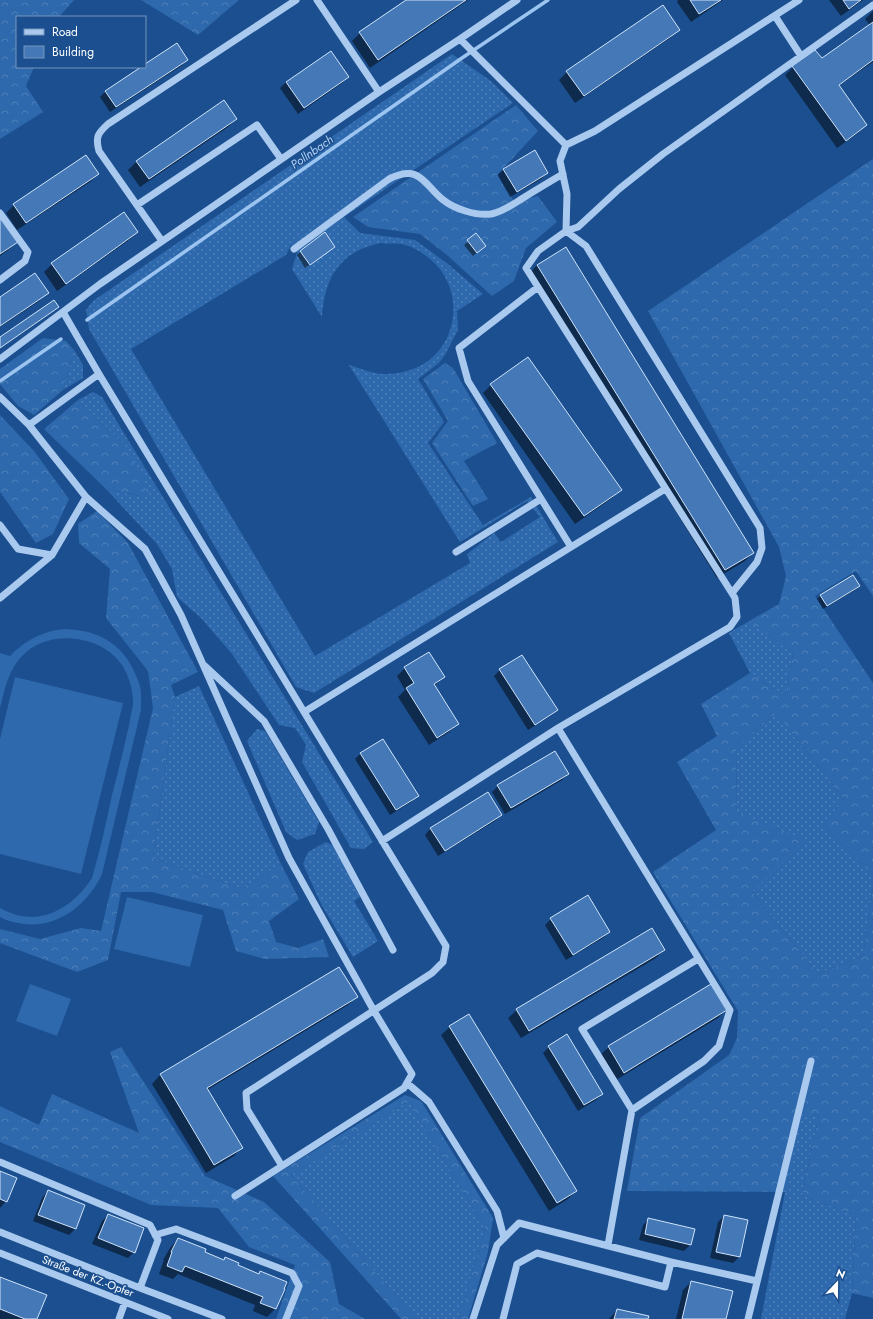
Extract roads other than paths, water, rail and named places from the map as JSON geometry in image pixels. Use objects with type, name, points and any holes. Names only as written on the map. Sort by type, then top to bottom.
[{"type":"street","points":[[162,241],[99,151],[96,142],[99,132],[108,124],[296,0]]},
{"type":"street","points":[[317,0],[379,92]]},
{"type":"street","points":[[0,359],[100,284],[379,92],[517,0]]},
{"type":"street","points":[[566,231],[567,194],[560,161],[566,145],[595,131],[799,0]]},
{"type":"street","points":[[382,841],[558,728],[730,627],[737,617],[735,598],[732,593],[526,268],[538,251],[566,231],[578,227],[619,189],[663,154],[873,5]]},
{"type":"street","points":[[775,16],[801,56]]},
{"type":"street","points":[[460,39],[566,145]]},
{"type":"street","points":[[137,205],[257,125],[281,159]]},
{"type":"street","points":[[294,249],[389,179],[399,174],[412,174],[420,177],[450,205],[478,214],[489,214],[501,211],[563,174]]},
{"type":"street","points":[[0,213],[28,252],[25,261],[0,280]]},
{"type":"street","points":[[566,231],[586,246],[760,528],[762,548],[757,562],[732,593]]},
{"type":"street","points":[[538,286],[459,348],[468,381],[571,547]]},
{"type":"street","points":[[63,312],[99,374],[446,946],[443,962],[432,973],[246,1093],[248,1109],[282,1166]]},
{"type":"street","points":[[29,425],[99,374]]},
{"type":"street","points":[[0,397],[29,425],[86,497],[145,549],[181,615],[289,858],[374,1011],[412,1074],[404,1088],[235,1196]]},
{"type":"street","points":[[304,712],[665,489]]},
{"type":"street","points":[[0,598],[52,555],[86,497]]},
{"type":"street","points":[[456,552],[541,499]]},
{"type":"street","points":[[0,525],[18,549],[52,555]]},
{"type":"street","points":[[203,664],[264,721],[328,829],[393,950]]},
{"type":"street","points":[[558,728],[730,1010],[719,1046],[704,1061],[632,1110]]},
{"type":"street","points":[[608,1245],[632,1110],[582,1029],[698,959]]},
{"type":"street","points":[[748,1319],[811,1061]]},
{"type":"street","points":[[407,1083],[429,1102],[441,1121],[497,1211],[504,1238]]},
{"type":"street","points":[[0,1162],[150,1225],[158,1240],[140,1288]]},
{"type":"street","points":[[473,1319],[496,1245],[519,1223],[672,1262],[757,1281]]},
{"type":"street","points":[[155,1235],[176,1229],[292,1272],[298,1286],[286,1319]]},
{"type":"street","points":[[0,1232],[222,1319]]},
{"type":"street","name":"Straße der KZ.-Opfer","points":[[0,1253],[168,1319]]},
{"type":"street","points":[[502,1319],[517,1264],[537,1253],[665,1287],[672,1262]]},
{"type":"street","points":[[119,1319],[125,1302]]},
{"type":"waterway","name":"Pollnbach","points":[[87,320],[462,58],[548,0]]},
{"type":"waterway","name":"Pollnbach","points":[[0,381],[61,339]]}]
